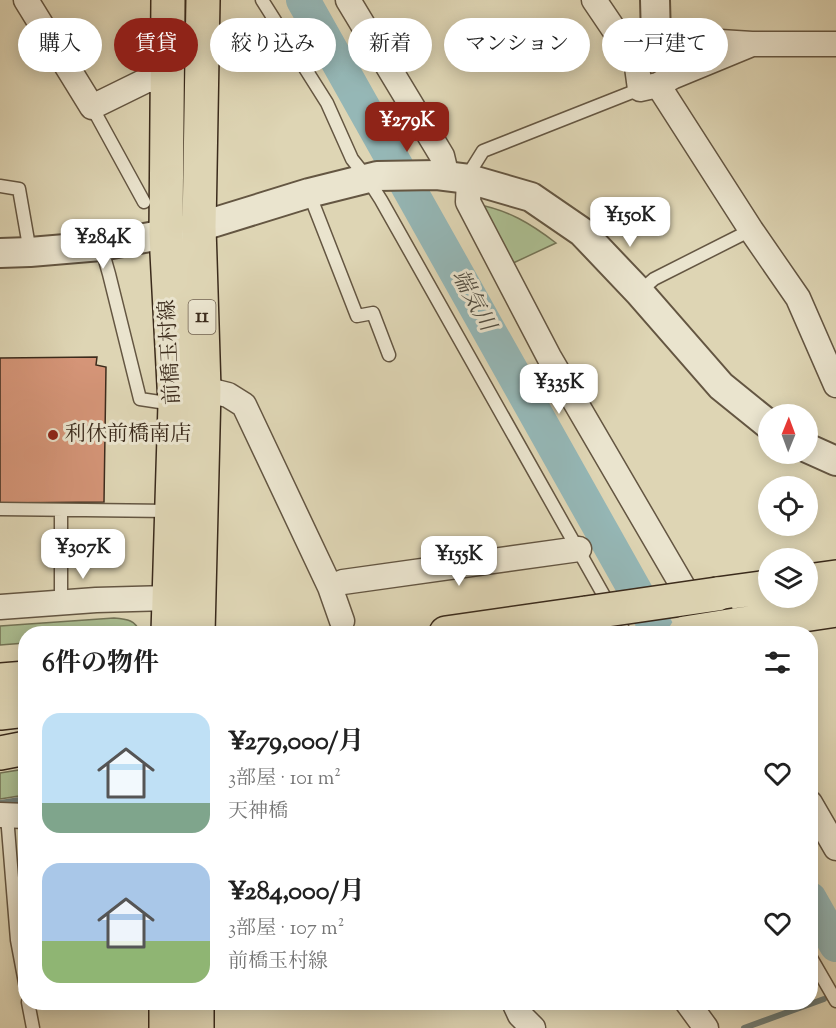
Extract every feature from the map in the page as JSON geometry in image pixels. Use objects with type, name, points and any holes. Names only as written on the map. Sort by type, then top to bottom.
[{"type":"main road","name":"前橋玉村線","points":[[168,0],[166,234],[174,404],[168,626]]},
{"type":"main road","name":"前橋玉村線","points":[[198,626],[204,389],[199,226],[203,0]]},
{"type":"main road","points":[[818,579],[836,577]]},
{"type":"main road","points":[[495,626],[758,588]]},
{"type":"main road","points":[[741,626],[836,610]]},
{"type":"main road","points":[[0,669],[18,669]]},
{"type":"main road","points":[[0,680],[18,679]]},
{"type":"main road","points":[[0,713],[18,711]]},
{"type":"main road","points":[[0,753],[18,750]]},
{"type":"main road","points":[[166,1010],[166,1028]]},
{"type":"main road","points":[[196,1010],[197,1028]]},
{"type":"street","points":[[26,0],[92,107],[147,80],[167,80]]},
{"type":"street","points":[[348,0],[442,156],[451,177],[468,202],[538,337],[721,626]]},
{"type":"street","points":[[594,0],[606,18]]},
{"type":"street","points":[[651,18],[656,0]]},
{"type":"street","points":[[728,44],[836,44]]},
{"type":"street","points":[[657,84],[752,44]]},
{"type":"street","points":[[643,72],[657,84]]},
{"type":"street","points":[[653,72],[657,84],[751,230],[798,298],[836,385]]},
{"type":"street","points":[[0,253],[101,246],[166,234],[372,177],[451,177],[531,197],[582,232],[639,292],[721,386],[758,416]]},
{"type":"street","points":[[204,389],[228,395],[244,405],[330,587],[342,621]]},
{"type":"street","points":[[818,453],[836,461]]},
{"type":"street","points":[[330,587],[343,582],[579,549]]},
{"type":"street","points":[[0,607],[96,600],[169,598]]},
{"type":"street","points":[[818,818],[836,848]]},
{"type":"street","points":[[518,1010],[532,1028]]},
{"type":"street","points":[[693,1010],[706,1028]]},
{"type":"lane","points":[[262,0],[327,103],[352,159],[372,177],[393,220],[621,626]]},
{"type":"lane","points":[[451,177],[473,166],[483,151],[657,84]]},
{"type":"lane","points":[[92,107],[144,202]]},
{"type":"lane","points":[[0,186],[19,189],[30,252]]},
{"type":"lane","points":[[309,193],[357,316],[373,313],[389,355]]},
{"type":"lane","points":[[639,292],[654,279],[751,230]]},
{"type":"lane","points":[[101,246],[140,399],[174,404]]},
{"type":"lane","points":[[0,509],[172,511]]},
{"type":"lane","points":[[61,510],[62,603]]},
{"type":"lane","points":[[11,816],[18,945]]},
{"type":"lane","points":[[818,970],[836,1001]]},
{"type":"lane","points":[[30,1010],[33,1028]]},
{"type":"green space","points":[[476,204],[518,218],[556,243],[509,265]]},
{"type":"green space","points":[[114,618],[130,621],[136,626],[18,626],[18,644],[0,645],[0,626]]},
{"type":"green space","points":[[18,770],[18,796],[0,799],[0,773]]},
{"type":"building","name":"利休前橋南店","points":[[97,357],[96,365],[106,367],[104,502],[0,503],[0,358]]},
{"type":"waterway","name":"端気川","points":[[303,0],[655,626]]},
{"type":"waterway","points":[[0,803],[18,800]]},
{"type":"waterway","name":"端気川","points":[[818,913],[836,945]]},
{"type":"waterway","points":[[818,1001],[824,999]]},
{"type":"waterway","points":[[744,1028],[794,1010]]},
{"type":"place","name":"利休前橋南店","points":[[53,435]]}]
